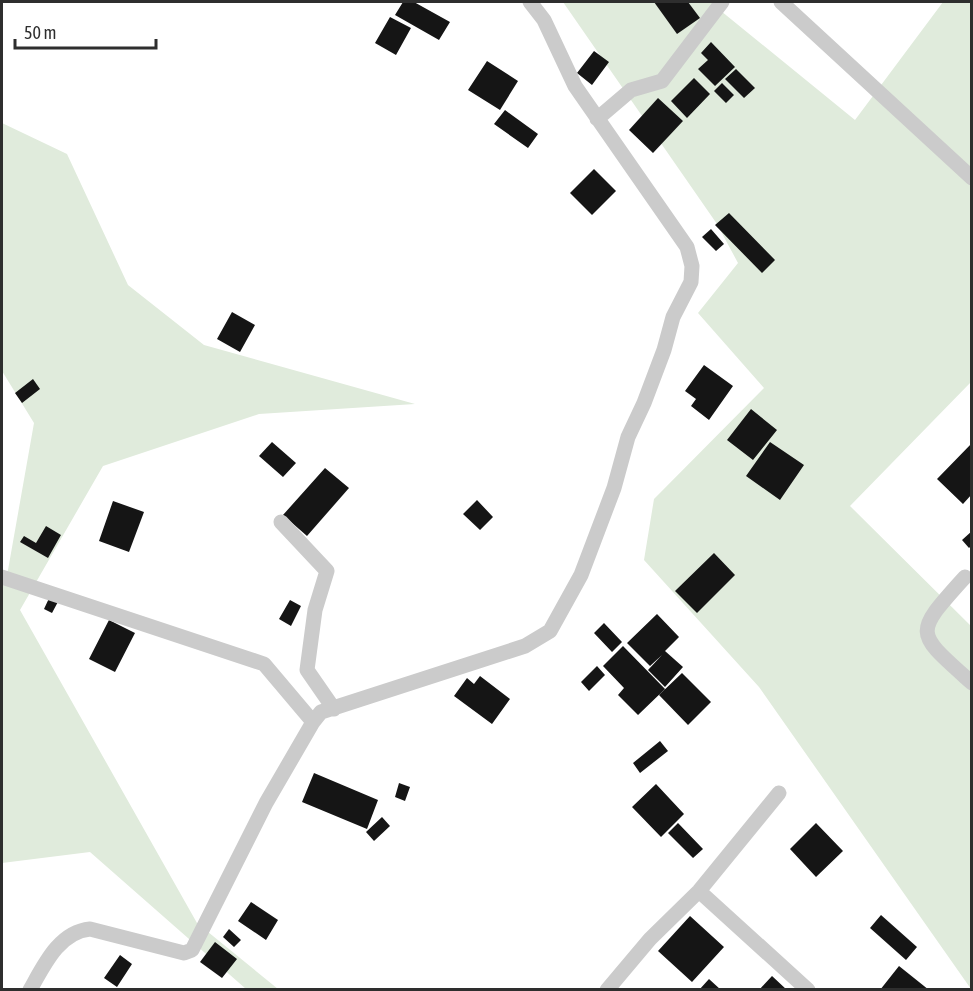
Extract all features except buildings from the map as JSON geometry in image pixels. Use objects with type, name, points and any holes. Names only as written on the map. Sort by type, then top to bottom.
[{"type":"street","points":[[30,990],[44,964],[60,943],[82,930],[90,929],[184,953],[192,950],[266,803],[321,712],[404,683],[506,653],[538,640],[550,631],[581,575],[614,488],[628,436],[644,403],[673,317],[691,282],[692,274],[687,247],[575,86],[544,20],[530,2]]},
{"type":"street","points":[[597,119],[631,90],[662,81],[722,2]]},
{"type":"street","points":[[781,2],[972,178]]},
{"type":"street","points":[[281,522],[327,571],[315,610],[307,670],[334,709]]},
{"type":"street","points":[[2,576],[264,664],[313,722]]},
{"type":"street","points":[[965,577],[932,614],[926,627],[928,640],[972,683]]},
{"type":"street","points":[[607,990],[650,939],[699,891],[779,793]]},
{"type":"street","points":[[699,891],[808,990]]},
{"type":"green space","points":[[563,2],[713,2],[721,11],[855,120],[943,2],[971,2],[971,382],[850,506],[971,626],[971,989],[759,687],[644,560],[654,499],[764,388],[698,313],[738,263],[717,224]]},
{"type":"green space","points":[[2,123],[67,154],[128,285],[204,345],[415,404],[259,414],[103,466],[20,610],[197,923],[278,989],[246,989],[90,852],[2,863],[2,583],[8,570],[34,423],[2,371]]}]
